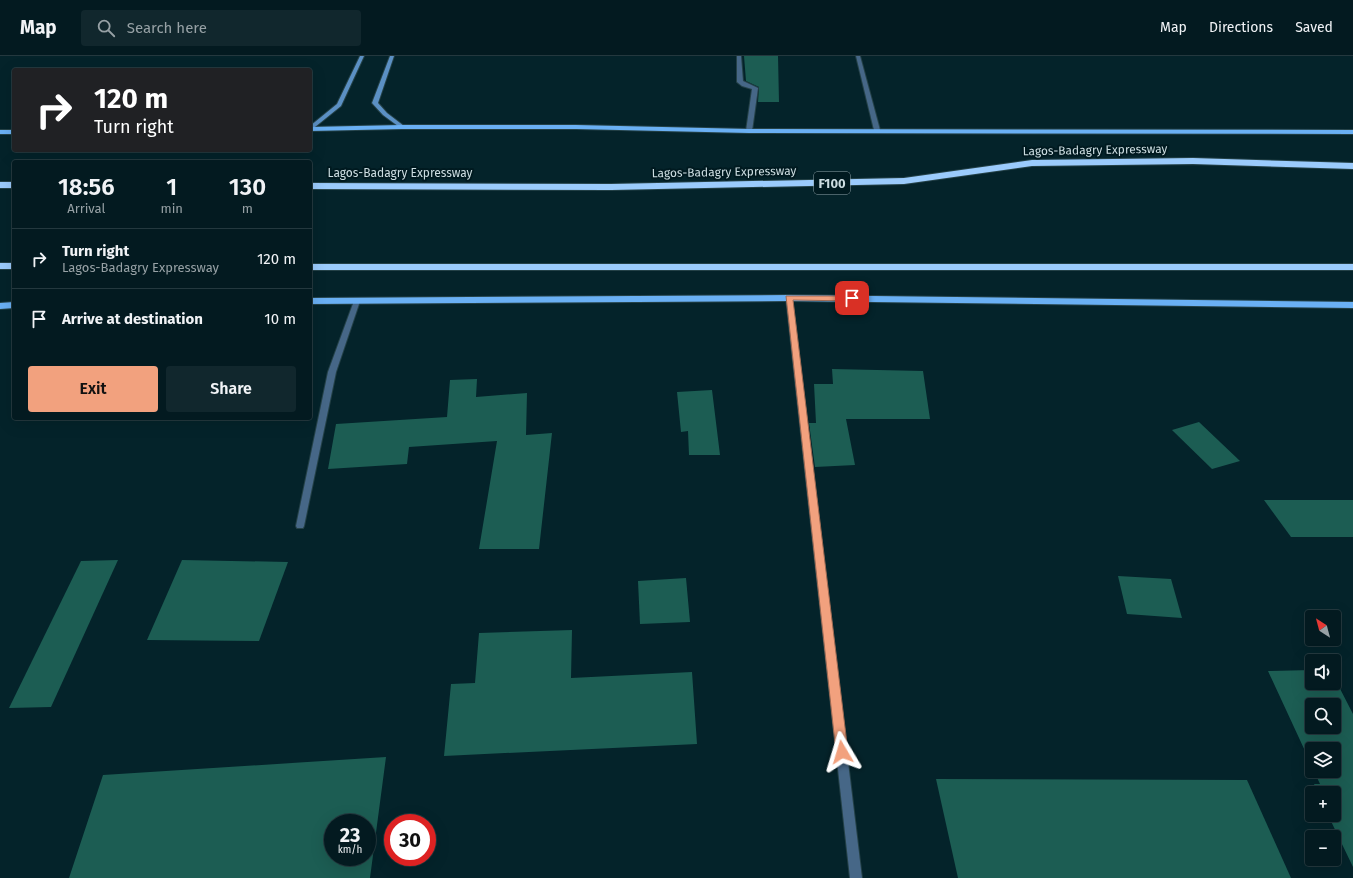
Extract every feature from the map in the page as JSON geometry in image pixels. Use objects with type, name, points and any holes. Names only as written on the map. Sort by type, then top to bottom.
[{"type":"highway","name":"Lagos-Badagry Expressway","points":[[312,186],[611,187],[904,181],[1032,163],[1193,161],[1353,166]]},
{"type":"highway","points":[[0,185],[12,185]]},
{"type":"highway","points":[[0,266],[12,266]]},
{"type":"highway","points":[[312,266],[1353,267]]},
{"type":"main road","name":"Lagos-Badagry Expressway","points":[[312,129],[402,127],[648,128],[749,131],[876,130],[1353,132]]},
{"type":"main road","points":[[0,132],[12,132]]},
{"type":"main road","points":[[312,301],[789,298],[1353,306]]},
{"type":"main road","points":[[0,306],[12,305]]},
{"type":"street","points":[[312,127],[339,105],[362,56]]},
{"type":"street","points":[[392,56],[375,103],[385,114],[402,127]]},
{"type":"street","points":[[739,56],[740,82],[744,85],[756,88],[749,131]]},
{"type":"street","points":[[858,56],[876,130]]},
{"type":"street","points":[[789,298],[856,878]]},
{"type":"street","points":[[300,526],[332,372],[357,301]]},
{"type":"building","points":[[744,56],[778,56],[779,102],[758,102],[759,87],[746,81]]},
{"type":"building","points":[[832,369],[923,371],[930,419],[846,419],[855,465],[815,467],[809,423],[816,423],[814,384],[833,384]]},
{"type":"building","points":[[477,379],[476,397],[527,393],[526,435],[552,433],[539,549],[479,549],[497,441],[409,447],[407,464],[328,469],[336,424],[447,417],[450,380]]},
{"type":"building","points":[[712,390],[720,455],[689,455],[688,431],[681,432],[677,392]]},
{"type":"building","points":[[1199,422],[1240,461],[1212,469],[1172,430]]},
{"type":"building","points":[[1264,500],[1353,500],[1353,537],[1291,537]]},
{"type":"building","points":[[118,560],[51,707],[9,708],[81,561]]},
{"type":"building","points":[[182,560],[288,562],[259,641],[147,640]]},
{"type":"building","points":[[1118,576],[1171,579],[1182,618],[1127,614]]},
{"type":"building","points":[[686,578],[690,622],[640,624],[638,581]]},
{"type":"building","points":[[572,630],[571,678],[692,672],[697,744],[444,756],[451,684],[475,683],[479,633]]},
{"type":"building","points":[[1305,670],[1305,690],[1341,690],[1353,714],[1353,867],[1341,842],[1341,830],[1335,830],[1331,822],[1341,822],[1341,786],[1315,786],[1314,784],[1320,784],[1317,778],[1341,778],[1341,742],[1305,742],[1305,751],[1268,671]]},
{"type":"building","points":[[386,757],[376,833],[376,814],[324,814],[324,866],[372,866],[370,878],[69,878],[103,775]]},
{"type":"building","points":[[936,779],[1247,780],[1291,878],[958,878]]},
{"type":"route","points":[[842,752],[789,298],[852,298]]}]
